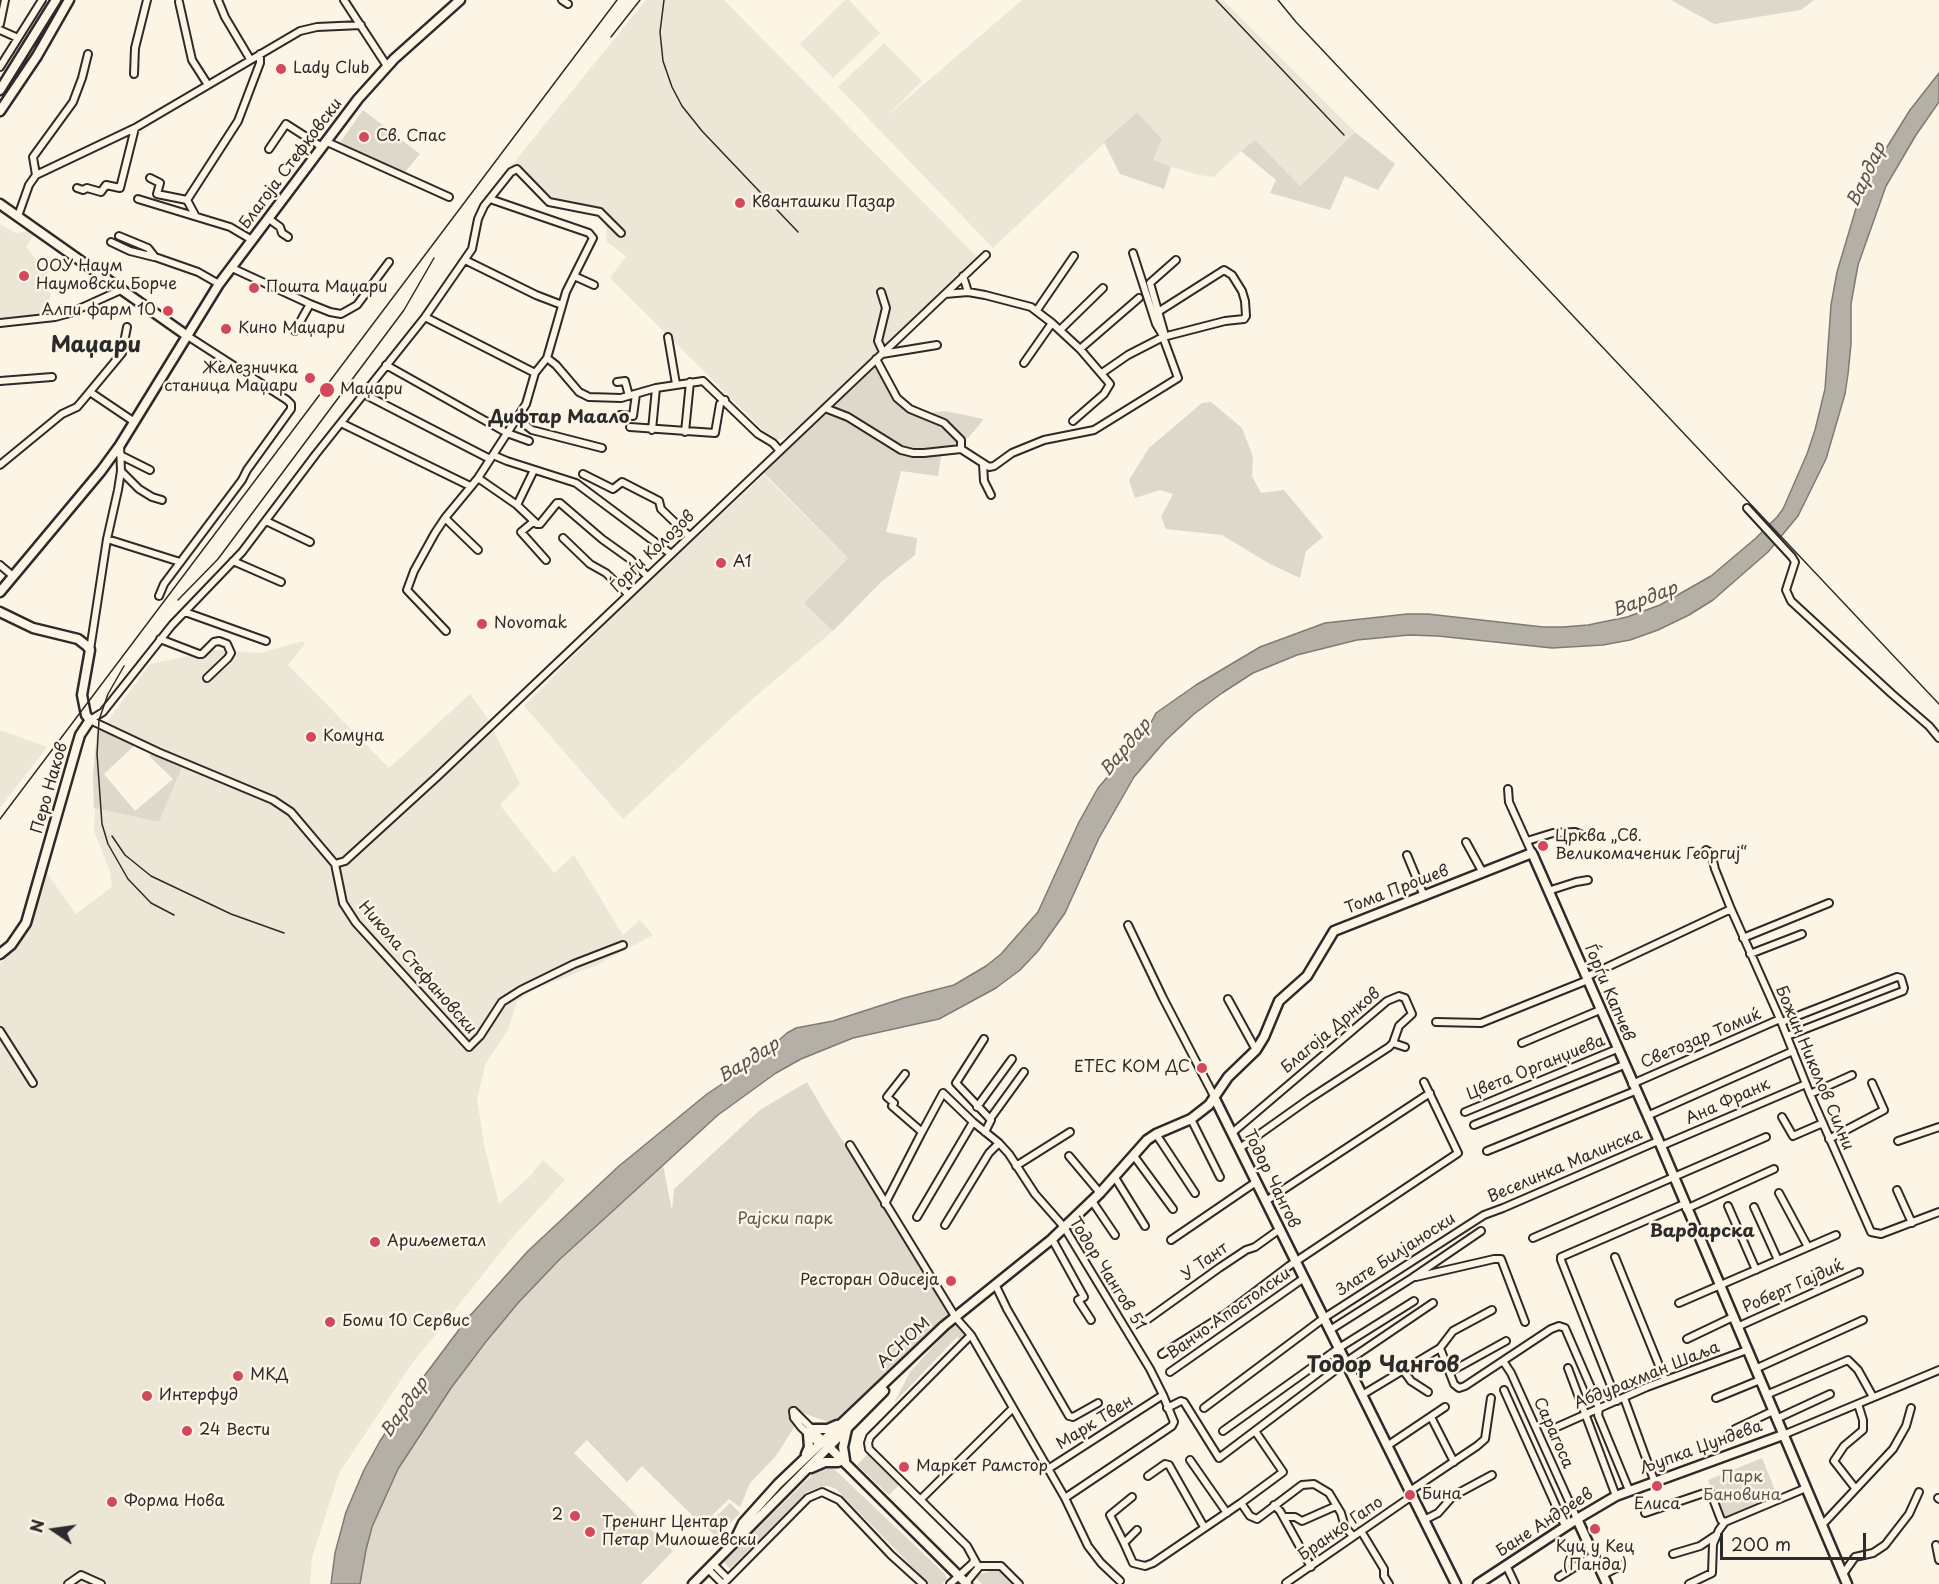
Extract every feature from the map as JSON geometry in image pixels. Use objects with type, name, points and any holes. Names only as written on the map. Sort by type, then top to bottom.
[{"type":"street","points":[[0,24],[5,0]]},
{"type":"street","points":[[0,67],[42,0]]},
{"type":"street","points":[[0,90],[56,0]]},
{"type":"street","points":[[0,111],[37,56],[69,0]]},
{"type":"street","points":[[134,74],[135,48],[147,0]]},
{"type":"street","points":[[218,0],[225,17],[250,59]]},
{"type":"street","name":"Благоја Стефковски","points":[[0,592],[120,445],[194,321],[219,284],[365,91],[387,66],[460,0]]},
{"type":"street","points":[[346,1],[387,66]]},
{"type":"street","points":[[179,2],[192,60],[208,85]]},
{"type":"street","points":[[18,216],[29,185],[36,175],[135,128],[294,34],[306,29],[361,25]]},
{"type":"street","points":[[0,30],[18,38]]},
{"type":"street","points":[[36,175],[33,157],[74,102],[88,54]]},
{"type":"street","points":[[187,200],[238,121],[260,63],[260,54]]},
{"type":"street","points":[[269,149],[286,124],[324,145],[449,197]]},
{"type":"street","points":[[77,188],[102,192],[106,185],[120,188],[135,128]]},
{"type":"street","points":[[0,612],[39,630],[78,639],[90,650],[82,696],[86,715],[90,720],[103,712],[160,639],[233,561],[425,317],[472,249],[478,219],[484,206],[512,172],[518,169],[549,202],[600,212],[621,233]]},
{"type":"street","points":[[150,178],[160,183],[157,194],[187,200]]},
{"type":"street","points":[[138,199],[230,227],[252,240]]},
{"type":"street","points":[[446,631],[407,590],[424,551],[445,518],[478,478],[518,419],[526,404],[535,373],[547,358],[562,305],[574,276],[593,242],[591,234],[490,199]]},
{"type":"street","points":[[187,200],[195,215]]},
{"type":"street","points":[[0,204],[186,335],[291,404],[291,409],[242,480],[180,562],[159,596]]},
{"type":"street","points":[[268,219],[280,227],[282,233],[288,237]]},
{"type":"street","points":[[119,236],[148,248],[155,257]]},
{"type":"street","points":[[111,242],[130,251],[198,272],[219,284]]},
{"type":"street","points":[[825,408],[848,417],[892,444],[913,453],[961,449],[989,466],[994,466],[1012,453],[1044,440],[1094,430],[1178,378],[1156,324],[1133,253]]},
{"type":"street","name":"Ѓорѓи Колозов","points":[[335,864],[345,861],[383,826],[986,255]]},
{"type":"street","points":[[1037,310],[1074,256]]},
{"type":"street","points":[[465,260],[536,295],[562,305]]},
{"type":"street","points":[[1163,337],[1150,282],[1176,260]]},
{"type":"street","points":[[232,268],[336,314],[347,312],[357,305],[389,262]]},
{"type":"street","points":[[1102,373],[1128,355],[1163,337],[1225,321],[1244,319],[1246,316],[1242,291],[1232,275],[1223,270],[1158,312]]},
{"type":"street","points":[[574,276],[594,285]]},
{"type":"street","points":[[963,276],[968,292]]},
{"type":"street","points":[[1060,330],[1103,288]]},
{"type":"street","points":[[0,323],[70,314],[123,290]]},
{"type":"street","points":[[881,292],[886,308],[878,341],[880,355],[897,398],[910,409],[944,423],[961,440],[961,449]]},
{"type":"street","points":[[945,294],[968,292],[1012,301],[1037,310],[1080,349],[1110,384],[1109,389],[1073,421]]},
{"type":"street","points":[[1080,349],[1139,298]]},
{"type":"street","points":[[295,331],[310,304]]},
{"type":"street","points":[[425,317],[535,373]]},
{"type":"street","points":[[173,326],[194,321]]},
{"type":"street","points":[[1024,363],[1052,323]]},
{"type":"street","points":[[173,326],[180,345]]},
{"type":"street","points":[[0,465],[62,414],[77,406],[90,392],[122,353],[127,327]]},
{"type":"street","points":[[669,337],[676,384]]},
{"type":"street","points":[[880,355],[937,345]]},
{"type":"street","points":[[547,358],[583,394],[610,399],[676,384],[703,381],[758,434],[773,442],[780,451]]},
{"type":"street","points":[[386,365],[507,433],[529,441]]},
{"type":"street","points":[[0,381],[52,377]]},
{"type":"street","points":[[617,382],[625,381],[632,395],[633,416],[620,415]]},
{"type":"street","points":[[685,432],[690,382]]},
{"type":"street","points":[[652,430],[656,388]]},
{"type":"street","points":[[90,392],[133,422]]},
{"type":"street","points":[[364,394],[491,457],[576,483],[671,554]]},
{"type":"street","points":[[630,427],[715,434],[720,404],[725,400]]},
{"type":"street","points":[[518,419],[532,430],[602,448]]},
{"type":"street","points":[[341,423],[470,486]]},
{"type":"street","name":"Благоја Стефковски","points":[[90,650],[107,539],[121,471],[120,445]]},
{"type":"street","points":[[120,454],[150,470]]},
{"type":"street","points":[[983,464],[984,481],[991,495]]},
{"type":"street","points":[[517,505],[534,470]]},
{"type":"street","points":[[121,471],[139,489],[162,500]]},
{"type":"street","points":[[583,474],[613,489],[619,482],[622,482],[659,501],[663,510],[689,536]]},
{"type":"street","points":[[478,478],[517,505],[533,522],[540,524],[557,503],[560,503],[602,539],[630,559],[647,576]]},
{"type":"street","points":[[1747,508],[1795,562],[1786,590],[1791,601],[1929,726],[1939,738]]},
{"type":"street","points":[[445,518],[478,550]]},
{"type":"street","points":[[266,520],[310,542]]},
{"type":"street","points":[[533,522],[521,532],[546,560]]},
{"type":"street","points":[[563,538],[590,564],[606,573],[628,594]]},
{"type":"street","points":[[107,539],[180,562]]},
{"type":"street","points":[[233,561],[281,582]]},
{"type":"street","points":[[0,565],[13,576]]},
{"type":"street","points":[[185,612],[266,641]]},
{"type":"street","points":[[160,639],[199,654],[202,654],[214,642],[227,644],[231,653],[207,678]]},
{"type":"street","name":"Никола Стефановски","points":[[90,720],[282,805],[291,812],[335,864],[343,903],[349,913],[469,1047],[480,1036],[502,1002],[574,964],[623,945]]},
{"type":"street","name":"Перо Наков","points":[[0,954],[11,945],[26,923],[80,735],[90,720]]},
{"type":"street","name":"Ѓорѓи Капчев","points":[[1508,789],[1509,802],[1647,1116],[1847,1584]]},
{"type":"street","points":[[1527,841],[1553,833],[1575,832],[1585,836]]},
{"type":"street","points":[[1466,842],[1483,873]]},
{"type":"street","name":"Божин Николов Силни","points":[[1706,850],[1711,853],[1715,869],[1743,938],[1871,1232],[1881,1234],[1939,1212]]},
{"type":"street","name":"Тома Прошев","points":[[1156,1134],[1191,1119],[1215,1099],[1228,1077],[1256,1050],[1264,1037],[1279,1000],[1307,976],[1334,931],[1532,853]]},
{"type":"street","points":[[1407,855],[1424,896]]},
{"type":"street","points":[[1548,891],[1588,880]]},
{"type":"street","points":[[1743,938],[1829,903]]},
{"type":"street","points":[[1436,1022],[1481,1023],[1587,979],[1731,909]]},
{"type":"street","name":"Тодор Чангов","points":[[1128,925],[1456,1584]]},
{"type":"street","points":[[1750,954],[1802,933]]},
{"type":"street","name":"Светозар Томиќ","points":[[1487,1151],[1781,1021],[1897,977],[1901,978],[1905,988],[1903,991],[1787,1035]]},
{"type":"street","name":"Благоја Дрнков","points":[[1232,1133],[1386,1001],[1399,996],[1405,998],[1412,1014],[1399,1026],[1394,1043],[1239,1148]]},
{"type":"street","points":[[1228,999],[1256,1050]]},
{"type":"street","points":[[1522,1042],[1600,1010]]},
{"type":"street","points":[[0,1031],[33,1083]]},
{"type":"street","points":[[984,1039],[956,1083],[990,1119]]},
{"type":"street","points":[[1394,1043],[1405,1047]]},
{"type":"street","name":"Цвета Органџиева","points":[[1466,1112],[1617,1049]]},
{"type":"street","points":[[1647,1116],[1793,1051]]},
{"type":"street","points":[[977,1107],[1012,1059]]},
{"type":"street","points":[[1474,1125],[1624,1065]]},
{"type":"street","points":[[985,1132],[991,1123],[990,1119],[1024,1072]]},
{"type":"street","points":[[905,1074],[887,1097],[894,1103],[892,1106],[922,1132]]},
{"type":"street","points":[[1810,1094],[1852,1075]]},
{"type":"street","points":[[1162,1354],[1458,1153],[1425,1082]]},
{"type":"street","points":[[1829,1139],[1884,1110],[1872,1083]]},
{"type":"street","name":"Ана Франк","points":[[1659,1144],[1806,1084]]},
{"type":"street","name":"Тодор Чангов 51","points":[[885,1204],[943,1092],[973,1122],[999,1143],[1035,1194],[1064,1227],[1150,1369],[1167,1408]]},
{"type":"street","points":[[1266,1201],[1430,1093]]},
{"type":"street","points":[[1782,1117],[1792,1136],[1823,1123]]},
{"type":"street","points":[[1191,1119],[1220,1177]]},
{"type":"street","points":[[917,1218],[973,1122]]},
{"type":"street","points":[[1898,1141],[1939,1127]]},
{"type":"street","points":[[1016,1166],[1070,1132]]},
{"type":"street","points":[[1156,1134],[1195,1193]]},
{"type":"street","name":"АСНОМ","points":[[734,1542],[743,1523],[753,1510],[802,1459],[823,1445],[844,1426],[944,1326],[1052,1239],[1100,1193],[1147,1140],[1156,1134]]},
{"type":"street","points":[[1533,1238],[1766,1137]]},
{"type":"street","points":[[945,1225],[989,1153],[999,1143]]},
{"type":"street","name":"Веселинка Малинска","points":[[1484,1215],[1659,1144]]},
{"type":"street","points":[[850,1145],[956,1318],[971,1335],[1065,1498],[1088,1546],[1101,1563],[1120,1581]]},
{"type":"street","points":[[1069,1156],[1100,1193]]},
{"type":"street","points":[[1134,1156],[1173,1209]]},
{"type":"street","points":[[1654,1480],[1561,1257],[1774,1169]]},
{"type":"street","points":[[1114,1176],[1145,1226]]},
{"type":"street","points":[[1171,1240],[1256,1182]]},
{"type":"street","points":[[1897,1190],[1912,1223]]},
{"type":"street","points":[[1779,1193],[1808,1247]]},
{"type":"street","points":[[1092,1201],[1115,1235]]},
{"type":"street","points":[[1728,1206],[1756,1270]]},
{"type":"street","points":[[1754,1207],[1778,1260]]},
{"type":"street","name":"Злате Билјаноски","points":[[1204,1408],[1324,1318],[1484,1215]]},
{"type":"street","name":"У Тант","points":[[1148,1319],[1228,1262],[1280,1230]]},
{"type":"street","points":[[1330,1330],[1413,1278],[1481,1231]]},
{"type":"street","points":[[1679,1303],[1836,1234]]},
{"type":"street","points":[[1052,1239],[1084,1297],[1078,1300],[1090,1320]]},
{"type":"street","points":[[1616,1257],[1665,1380]]},
{"type":"street","name":"Злате Билјаноски","points":[[1413,1278],[1501,1259],[1525,1322]]},
{"type":"street","name":"Роберт Гајдиќ","points":[[1737,1327],[1859,1272]]},
{"type":"street","name":"Ванчо Апостолски","points":[[1170,1372],[1304,1278]]},
{"type":"street","points":[[995,1284],[1006,1309],[1069,1416],[1073,1417],[1098,1402]]},
{"type":"street","points":[[1223,1431],[1339,1348],[1414,1301]]},
{"type":"street","points":[[1065,1498],[1172,1426],[1174,1422],[1167,1408],[1181,1401],[1184,1402],[1219,1458],[1346,1362],[1433,1303]]},
{"type":"street","points":[[1362,1395],[1440,1348],[1453,1331],[1492,1310]]},
{"type":"street","points":[[1687,1339],[1733,1317]]},
{"type":"street","points":[[1755,1369],[1863,1320]]},
{"type":"street","points":[[1440,1348],[1454,1384],[1459,1388],[1551,1329],[1559,1326],[1565,1328],[1599,1409],[1598,1415],[1629,1490]]},
{"type":"street","points":[[971,1335],[870,1437],[868,1443],[869,1449],[967,1546],[979,1567]]},
{"type":"street","points":[[1450,1372],[1506,1341]]},
{"type":"street","name":"Абдурахман Шаља","points":[[1557,1427],[1665,1380],[1747,1350]]},
{"type":"street","points":[[1766,1395],[1848,1360],[1858,1370],[1873,1397]]},
{"type":"street","name":"Сарагоса","points":[[1503,1361],[1512,1373],[1577,1519]]},
{"type":"street","points":[[1568,1368],[1616,1496]]},
{"type":"street","points":[[1403,1370],[1411,1381],[1428,1392]]},
{"type":"street","points":[[1783,1435],[1939,1370]]},
{"type":"street","points":[[1716,1398],[1760,1380]]},
{"type":"street","points":[[1504,1390],[1565,1526]]},
{"type":"street","points":[[1735,1429],[1830,1394]]},
{"type":"street","name":"Марк Твен","points":[[1048,1469],[1163,1395]]},
{"type":"street","name":"Бранко Гапо","points":[[1286,1583],[1478,1446],[1485,1439],[1491,1398]]},
{"type":"street","points":[[1855,1488],[1834,1461],[1844,1446],[1863,1430],[1863,1420],[1858,1404]]},
{"type":"street","points":[[1387,1446],[1445,1407]]},
{"type":"street","points":[[921,1499],[1013,1408]]},
{"type":"street","points":[[1822,1526],[1898,1442],[1911,1408]]},
{"type":"street","points":[[1431,1417],[1454,1462]]},
{"type":"street","points":[[809,1432],[844,1426],[843,1451],[848,1466]]},
{"type":"street","points":[[1132,1497],[1110,1515],[1133,1563],[1145,1566],[1153,1563],[1227,1513],[1283,1472],[1256,1431]]},
{"type":"street","points":[[809,1432],[848,1466],[961,1582]]},
{"type":"street","points":[[802,1459],[809,1447],[809,1432]]},
{"type":"street","name":"Љупка Џундева","points":[[1629,1490],[1783,1435]]},
{"type":"street","points":[[823,1445],[961,1582]]},
{"type":"street","name":"АСНОМ","points":[[693,1584],[802,1473],[823,1445]]},
{"type":"street","points":[[1190,1460],[1227,1513]]},
{"type":"street","points":[[802,1473],[820,1463],[838,1462]]},
{"type":"street","points":[[1148,1476],[1168,1464],[1204,1527]]},
{"type":"street","points":[[1424,1520],[1438,1513],[1452,1496],[1492,1475]]},
{"type":"street","points":[[1241,1503],[1250,1516],[1256,1519],[1302,1485],[1314,1484],[1329,1493],[1345,1527],[1353,1536]]},
{"type":"street","points":[[1689,1584],[1712,1573],[1712,1554],[1718,1533],[1725,1522],[1806,1488]]},
{"type":"street","name":"Бане Андреев","points":[[1478,1584],[1565,1526],[1629,1490]]},
{"type":"street","points":[[1645,1513],[1711,1491],[1721,1520],[1725,1522]]},
{"type":"street","points":[[710,1566],[725,1582],[808,1498],[822,1492],[839,1500],[922,1584]]},
{"type":"street","points":[[1843,1574],[1855,1557],[1873,1553],[1885,1545],[1910,1514],[1919,1492]]},
{"type":"street","points":[[1274,1505],[1284,1517],[1311,1567]]},
{"type":"street","points":[[1284,1517],[1295,1517],[1302,1521],[1336,1506]]},
{"type":"street","points":[[1577,1519],[1604,1581],[1622,1565]]},
{"type":"street","points":[[1124,1544],[1137,1530]]},
{"type":"street","points":[[1361,1530],[1384,1569],[1384,1576],[1389,1584]]},
{"type":"street","points":[[1673,1554],[1706,1543],[1718,1533]]},
{"type":"street","points":[[1936,1545],[1939,1560]]},
{"type":"street","points":[[1558,1577],[1594,1555]]},
{"type":"street","points":[[961,1582],[973,1563],[974,1556]]},
{"type":"street","points":[[1506,1565],[1515,1584]]},
{"type":"street","points":[[961,1582],[979,1567],[1001,1566],[1019,1584]]},
{"type":"street","points":[[68,1584],[81,1575],[101,1584]]},
{"type":"shaded area","name":"Кванташки Пазар","points":[[646,0],[724,0],[978,258],[797,434],[774,441],[610,278],[626,256],[607,242],[606,220],[542,196],[511,166]]},
{"type":"shaded area","points":[[845,0],[849,0],[880,33],[833,78],[800,44]]},
{"type":"shaded area","points":[[1022,0],[1223,0],[1355,132],[1300,186],[1255,141],[1214,177],[1199,175],[1152,161],[1162,139],[1137,112],[993,248],[838,87],[884,43],[922,81],[886,117]]},
{"type":"shaded area","name":"ООУ Наум Наумовски Борче","points":[[0,224],[16,233],[29,231],[34,235],[26,247],[35,258],[49,264],[47,289],[51,294],[47,313],[0,319]]},
{"type":"shaded area","points":[[764,475],[848,558],[804,603],[833,631],[749,702],[623,819],[524,706],[645,584]]},
{"type":"shaded area","points":[[303,641],[305,644],[288,665],[389,768],[470,694],[486,716],[520,784],[500,805],[554,873],[574,855],[623,935],[640,920],[653,935],[595,966],[535,989],[517,1001],[508,1030],[486,1063],[477,1099],[484,1145],[499,1204],[530,1176],[543,1160],[565,1180],[511,1239],[411,1365],[339,1473],[312,1558],[310,1584],[0,1584],[0,964],[27,932],[47,873],[76,914],[112,887],[110,871],[94,831],[95,808],[159,822],[183,765],[106,731],[103,727],[150,664],[215,650],[260,653]]},
{"type":"shaded area","points":[[0,730],[47,747],[0,808]]},
{"type":"green space","points":[[1671,0],[1814,0],[1801,10],[1714,24]]},
{"type":"green space","points":[[363,110],[420,154],[405,172],[339,144]]},
{"type":"green space","points":[[1137,112],[1162,139],[1153,160],[1171,167],[1164,189],[1120,174],[1104,142]]},
{"type":"green space","points":[[1355,132],[1395,164],[1378,190],[1345,176],[1330,210],[1270,193],[1276,180],[1241,151],[1255,140],[1300,186]]},
{"type":"green space","points":[[872,362],[897,396],[916,415],[944,411],[984,419],[969,437],[942,450],[938,476],[901,471],[886,532],[917,538],[915,555],[881,582],[833,631],[804,603],[848,558],[760,469]]},
{"type":"green space","points":[[1211,402],[1242,428],[1253,457],[1252,476],[1261,493],[1284,490],[1323,537],[1306,551],[1300,578],[1270,564],[1222,535],[1166,529],[1161,517],[1173,494],[1160,490],[1135,498],[1129,480],[1149,448],[1202,403]]},
{"type":"green space","points":[[97,729],[136,744],[104,774],[135,811],[173,779],[149,756],[153,752],[183,765],[159,822],[94,808],[93,776]]},
{"type":"green space","name":"Рајски парк","points":[[807,1082],[912,1247],[948,1311],[949,1319],[837,1425],[803,1413],[776,1456],[750,1483],[740,1507],[729,1499],[702,1525],[642,1466],[627,1482],[587,1440],[574,1453],[673,1551],[641,1584],[360,1584],[372,1527],[398,1469],[451,1388],[518,1303],[559,1260],[663,1165],[672,1211],[674,1189],[760,1110]]},
{"type":"green space","points":[[954,1324],[960,1325],[967,1334],[961,1341],[957,1337],[894,1403],[910,1372]]},
{"type":"green space","points":[[868,1454],[899,1485],[889,1495],[857,1465]]},
{"type":"green space","name":"Парк Бановина","points":[[1762,1458],[1777,1495],[1723,1518],[1708,1480]]},
{"type":"green space","points":[[832,1467],[945,1574],[947,1579],[942,1584],[929,1584],[836,1489],[828,1486],[807,1492],[730,1569],[724,1562],[815,1472],[821,1468]]},
{"type":"green space","points":[[730,1503],[740,1513],[717,1537],[706,1527]]},
{"type":"green space","points":[[1002,1567],[1019,1584],[982,1584],[976,1578],[978,1575]]},
{"type":"water","name":"Вардар","points":[[1939,73],[1939,102],[1916,135],[1886,186],[1858,265],[1851,304],[1851,344],[1845,394],[1826,459],[1798,516],[1768,552],[1713,600],[1658,630],[1630,640],[1603,645],[1552,648],[1438,636],[1409,635],[1357,640],[1297,655],[1253,673],[1222,693],[1194,714],[1165,741],[1134,777],[1099,838],[1065,913],[1038,951],[1020,970],[996,988],[939,1019],[853,1038],[801,1059],[776,1073],[718,1115],[559,1260],[518,1303],[485,1343],[451,1388],[398,1469],[372,1527],[360,1584],[331,1584],[335,1553],[346,1512],[364,1470],[380,1441],[416,1387],[467,1319],[528,1251],[619,1166],[707,1094],[753,1063],[787,1033],[796,1028],[833,1021],[954,985],[1001,954],[1038,912],[1079,822],[1098,788],[1146,732],[1156,713],[1196,685],[1260,647],[1325,623],[1407,614],[1428,614],[1543,627],[1563,627],[1588,625],[1627,617],[1660,605],[1711,576],[1756,538],[1783,509],[1815,430],[1825,389],[1831,305],[1837,272],[1857,205],[1872,171],[1910,110]]},
{"type":"railway","points":[[0,819],[617,0]]},
{"type":"railway","points":[[611,37],[640,0]]},
{"type":"railway","points":[[664,0],[660,32],[663,61],[672,87],[682,106],[702,131],[798,232]]},
{"type":"railway","points":[[1216,0],[1344,135]]},
{"type":"railway","points":[[1278,0],[1296,22],[1939,704]]},
{"type":"railway","points":[[178,600],[218,559],[404,310],[434,258]]},
{"type":"railway","points":[[124,666],[108,694],[99,720],[97,754],[102,824],[108,844],[128,879],[151,903],[174,915]]},
{"type":"railway","points":[[112,836],[125,855],[151,876],[231,914],[284,933]]},
{"type":"place","name":"Lady Club","points":[[281,69]]},
{"type":"place","name":"Св. Спас","points":[[364,137]]},
{"type":"place","name":"Кванташки Пазар","points":[[740,203]]},
{"type":"place","name":"ООУ Наум Наумовски Борче","points":[[24,276]]},
{"type":"place","name":"Пошта Маџари","points":[[254,288]]},
{"type":"place","name":"Алпи фарм 10","points":[[168,311]]},
{"type":"place","name":"Кино Маџари","points":[[226,329]]},
{"type":"place","name":"Железничка станица Маџари","points":[[310,378]]},
{"type":"place","name":"Маџари","points":[[327,390]]},
{"type":"place","name":"А1","points":[[721,563]]},
{"type":"place","name":"Novomak","points":[[482,624]]},
{"type":"place","name":"Комуна","points":[[311,737]]},
{"type":"place","name":"Црква „Св. Великомаченик Георгиј“","points":[[1543,846]]},
{"type":"place","name":"ЕТЕС КОМ ДС","points":[[1202,1068]]},
{"type":"place","name":"Ариљеметал","points":[[375,1242]]},
{"type":"place","name":"Ресторан Одисеја","points":[[951,1281]]},
{"type":"place","name":"Боми 10 Сервис","points":[[330,1322]]},
{"type":"place","name":"МКД","points":[[238,1376]]},
{"type":"place","name":"Интерфуд","points":[[147,1396]]},
{"type":"place","name":"24 Вести","points":[[187,1431]]},
{"type":"place","name":"Маркет Рамстор","points":[[904,1467]]},
{"type":"place","name":"Елиса","points":[[1657,1486]]},
{"type":"place","name":"Бина","points":[[1410,1495]]},
{"type":"place","name":"Форма Нова","points":[[112,1502]]},
{"type":"place","name":"2","points":[[575,1516]]},
{"type":"place","name":"Куц у Кец (Панда)","points":[[1595,1529]]},
{"type":"place","name":"Тренинг Центар Петар Милошевски","points":[[590,1532]]},
{"type":"district","name":"Маџари","points":[[96,346]]},
{"type":"district","name":"Дифтар Маало","points":[[559,418]]},
{"type":"district","name":"Вардарска","points":[[1702,1232]]},
{"type":"district","name":"Тодор Чангов","points":[[1383,1366]]}]
